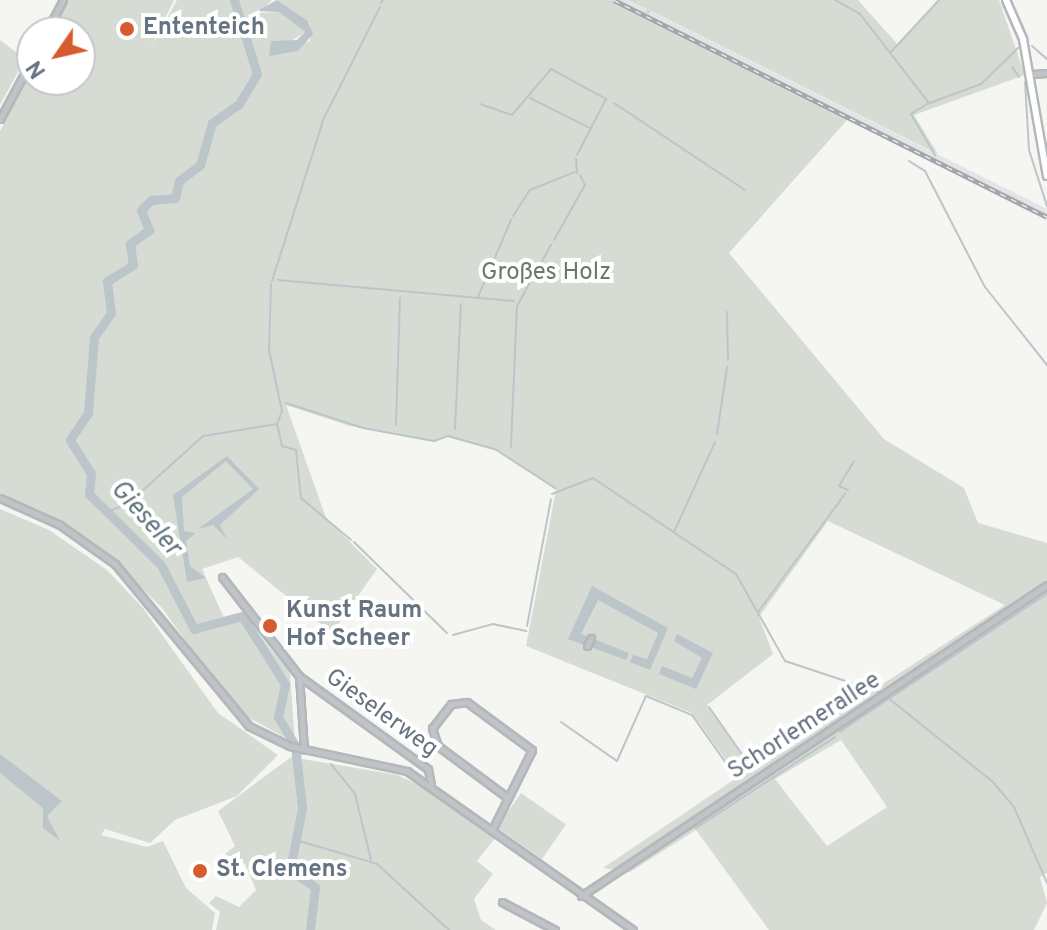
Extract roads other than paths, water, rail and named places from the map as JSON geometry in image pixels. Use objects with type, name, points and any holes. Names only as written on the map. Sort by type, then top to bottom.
[{"type":"main road","points":[[1006,0],[1031,74],[1047,176]]},
{"type":"street","points":[[1031,74],[1047,73]]},
{"type":"street","points":[[0,119],[16,89]]},
{"type":"street","points":[[0,498],[60,525],[115,564],[233,713],[290,746],[381,762],[431,784],[581,896],[633,930]]},
{"type":"street","name":"Gieselerweg","points":[[222,577],[262,638],[299,676],[428,769],[431,784]]},
{"type":"street","name":"Schorlemerallee","points":[[581,896],[888,695],[1047,585]]},
{"type":"street","points":[[587,646],[591,638]]},
{"type":"street","name":"Gieselerweg","points":[[299,676],[302,750]]},
{"type":"street","points":[[493,828],[508,798],[532,750],[467,702],[451,704],[435,722],[438,746],[508,798]]},
{"type":"street","points":[[502,902],[555,930]]},
{"type":"waterway","name":"Gieseler","points":[[234,0],[257,74],[239,104],[212,123],[200,165],[179,181],[175,198],[151,200],[141,210],[149,230],[130,244],[133,265],[107,281],[111,313],[94,337],[88,413],[70,440],[91,473],[89,494],[161,565],[194,629],[242,616],[285,684],[278,717],[295,745],[302,808],[290,870],[315,887],[310,930]]},
{"type":"waterway","points":[[835,0],[860,14],[929,103],[911,114],[935,155]]},
{"type":"waterway","points":[[891,52],[939,0]]},
{"type":"waterway","points":[[322,122],[380,7]]},
{"type":"waterway","points":[[1032,46],[1047,59]]},
{"type":"waterway","points":[[930,103],[981,84],[1018,48]]},
{"type":"waterway","points":[[1012,67],[1019,77]]},
{"type":"waterway","points":[[480,104],[512,115],[551,69],[606,99],[577,155]]},
{"type":"waterway","points":[[1025,82],[1029,150],[1047,206]]},
{"type":"waterway","points":[[530,98],[592,129]]},
{"type":"waterway","points":[[614,103],[745,190]]},
{"type":"waterway","points":[[272,281],[322,124]]},
{"type":"waterway","points":[[576,159],[577,173]]},
{"type":"waterway","points":[[909,161],[925,171],[985,287],[1047,365]]},
{"type":"waterway","points":[[513,216],[530,190],[575,172]]},
{"type":"waterway","points":[[554,240],[585,185],[580,175]]},
{"type":"waterway","points":[[478,297],[511,220]]},
{"type":"waterway","points":[[511,447],[517,306],[551,245]]},
{"type":"waterway","points":[[278,280],[514,301]]},
{"type":"waterway","points":[[271,284],[269,350],[282,411],[277,424]]},
{"type":"waterway","points":[[396,425],[400,298]]},
{"type":"waterway","points":[[455,429],[461,304]]},
{"type":"waterway","points":[[727,312],[728,360]]},
{"type":"waterway","points":[[717,434],[727,367]]},
{"type":"waterway","points":[[286,403],[363,428],[434,441],[448,436],[495,449],[555,488]]},
{"type":"waterway","points":[[108,512],[130,502],[203,436],[277,424],[282,446],[296,450],[301,498],[351,540]]},
{"type":"waterway","points":[[674,532],[715,442]]},
{"type":"waterway","points":[[848,490],[839,486],[854,461]]},
{"type":"waterway","points":[[552,494],[593,478],[736,574],[785,661],[882,693],[993,782],[1014,807],[1047,883]]},
{"type":"waterway","points":[[758,612],[845,494]]},
{"type":"waterway","points":[[527,626],[551,499]]},
{"type":"waterway","points":[[354,542],[447,633]]},
{"type":"waterway","points":[[857,720],[1047,594]]},
{"type":"waterway","points":[[453,635],[493,624],[526,631]]},
{"type":"waterway","points":[[561,722],[617,761],[646,696],[692,715],[738,780]]},
{"type":"waterway","points":[[709,707],[753,770]]},
{"type":"waterway","points":[[840,732],[855,721]]},
{"type":"waterway","points":[[696,828],[835,737]]},
{"type":"waterway","points":[[331,764],[355,794],[371,860]]},
{"type":"waterway","points":[[296,840],[377,864],[449,930]]},
{"type":"railway","points":[[614,0],[1047,217]]},
{"type":"place","name":"Ententeich","points":[[127,29]]},
{"type":"place","name":"Kunst Raum Hof Scheer","points":[[270,626]]},
{"type":"place","name":"St. Clemens","points":[[200,871]]},
{"type":"park label","name":"Großes Holz","points":[[546,274]]}]
